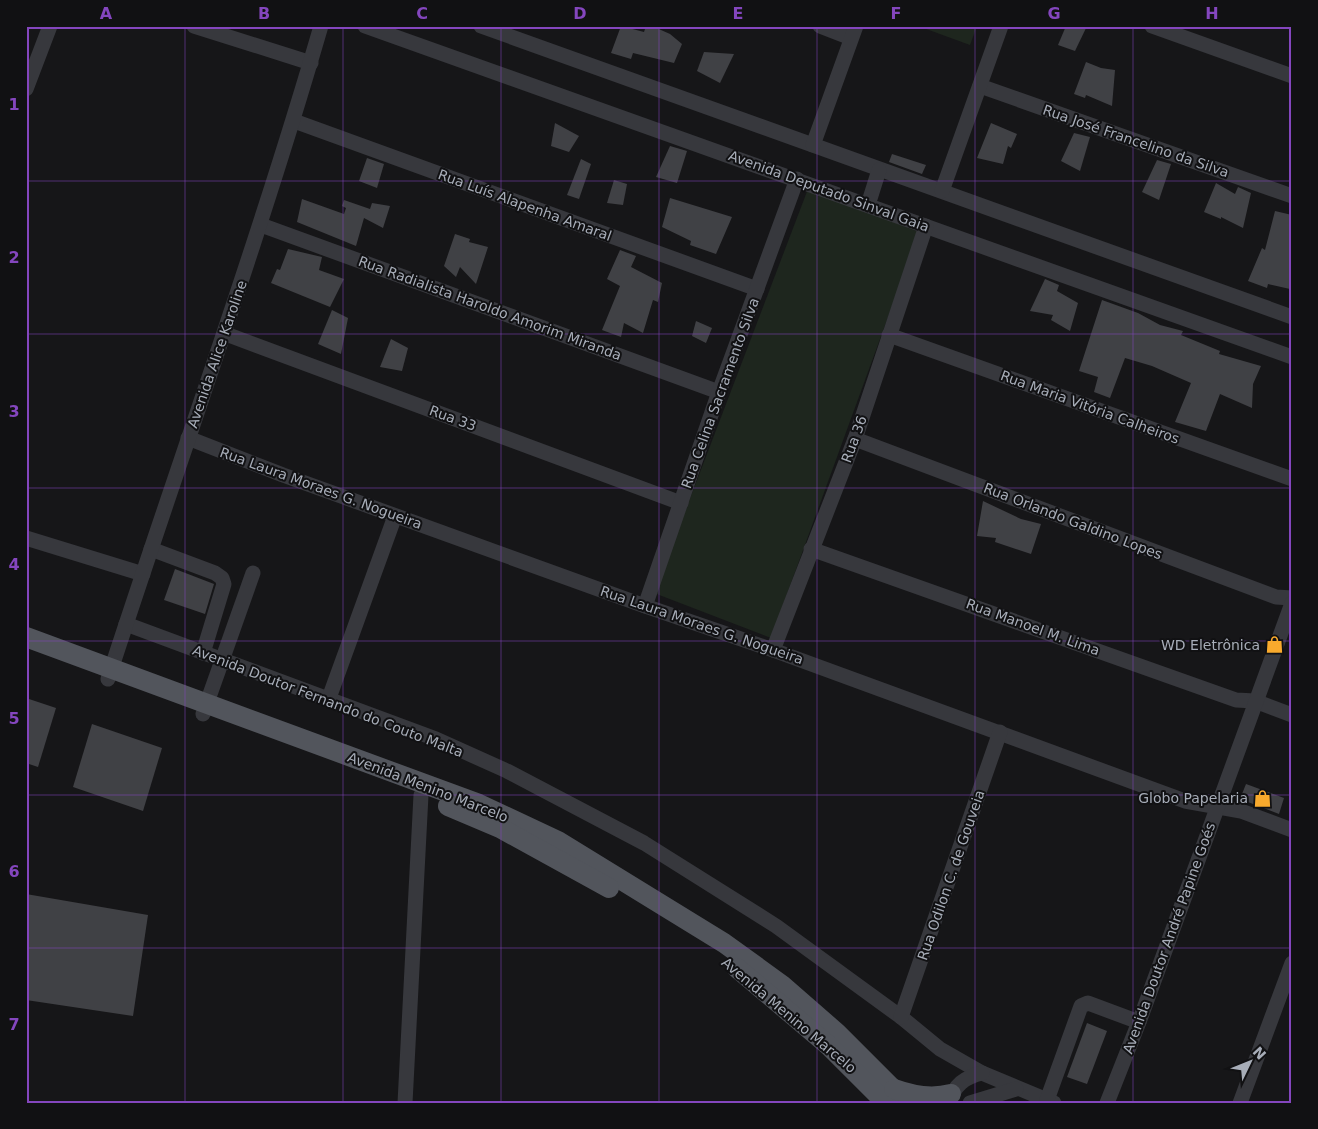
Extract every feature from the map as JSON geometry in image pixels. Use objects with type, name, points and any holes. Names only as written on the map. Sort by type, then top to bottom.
[{"type":"main road","name":"Avenida Menino Marcelo","points":[[26,637],[110,674]]},
{"type":"main road","name":"Avenida Menino Marcelo","points":[[26,650],[110,674],[479,804],[558,841],[724,943],[782,985],[837,1033],[896,1098]]},
{"type":"main road","name":"Avenida Menino Marcelo","points":[[205,708],[500,828],[610,888],[736,966],[828,1045],[896,1098]]},
{"type":"main road","points":[[896,1098],[909,1094],[950,1098]]},
{"type":"street","points":[[26,89],[29,72],[50,26]]},
{"type":"street","points":[[194,26],[310,63]]},
{"type":"street","name":"Avenida Alice Karoline","points":[[110,674],[188,438],[226,334],[294,121],[320,26]]},
{"type":"street","name":"Avenida Deputado Sinval Gaia","points":[[365,26],[1292,357]]},
{"type":"street","points":[[481,26],[1292,317]]},
{"type":"street","points":[[813,144],[854,32],[820,26]]},
{"type":"street","points":[[942,191],[1002,26]]},
{"type":"street","points":[[1152,26],[1292,76]]},
{"type":"street","name":"Rua José Francelino da Silva","points":[[980,86],[1292,196]]},
{"type":"street","name":"Rua Luís Alapenha Amaral","points":[[294,121],[757,289]]},
{"type":"street","points":[[868,205],[879,170]]},
{"type":"street","name":"Rua Celina Sacramento Silva","points":[[645,606],[719,392],[797,179]]},
{"type":"street","name":"Rua Radialista Haroldo Amorim Miranda","points":[[261,224],[719,392]]},
{"type":"street","name":"Rua 36","points":[[773,650],[855,439],[926,226]]},
{"type":"street","name":"Rua 33","points":[[226,334],[680,503]]},
{"type":"street","name":"Rua Maria Vitória Calheiros","points":[[889,335],[1292,479]]},
{"type":"street","name":"Rua Laura Moraes G. Nogueira","points":[[188,438],[395,516],[773,650],[1185,801],[1241,811],[1292,830]]},
{"type":"street","name":"Rua Orlando Galdino Lopes","points":[[855,439],[1276,597],[1292,598]]},
{"type":"street","points":[[329,698],[395,516]]},
{"type":"street","points":[[26,538],[142,574]]},
{"type":"street","points":[[151,549],[215,573],[222,578],[224,584],[203,653]]},
{"type":"street","name":"Rua Manoel M. Lima","points":[[811,549],[1236,700],[1255,701],[1292,715]]},
{"type":"street","points":[[205,708],[221,658],[253,573]]},
{"type":"street","name":"Avenida Doutor André Papine Goés","points":[[1107,1103],[1139,1022],[1292,603]]},
{"type":"street","name":"Avenida Doutor Fernando do Couto Malta","points":[[126,624],[436,739],[507,771],[644,843],[776,926],[901,1017],[940,1049],[982,1073],[1050,1102]]},
{"type":"street","name":"Rua Odilon C. de Gouveia","points":[[901,1017],[1000,732]]},
{"type":"street","points":[[405,1103],[421,795]]},
{"type":"street","points":[[1240,1103],[1292,964]]},
{"type":"street","points":[[1050,1102],[1081,1006],[1088,1003],[1139,1022]]},
{"type":"street","points":[[950,1098],[963,1079],[982,1073]]},
{"type":"street","points":[[970,1103],[1016,1089]]},
{"type":"shaded area","points":[[918,26],[977,26],[970,45]]},
{"type":"shaded area","points":[[808,189],[919,232],[771,638],[654,593]]},
{"type":"building","points":[[621,26],[644,32],[646,26],[652,26],[670,34],[682,44],[674,63],[633,53],[631,59],[611,53]]},
{"type":"building","points":[[1066,26],[1087,26],[1075,51],[1058,45]]},
{"type":"building","points":[[704,52],[734,54],[720,83],[697,71]]},
{"type":"building","points":[[1086,62],[1101,68],[1115,70],[1112,106],[1086,95],[1085,98],[1074,94]]},
{"type":"building","points":[[555,123],[579,136],[569,152],[551,146]]},
{"type":"building","points":[[991,123],[1017,134],[1011,148],[1008,146],[1003,164],[977,158]]},
{"type":"building","points":[[1074,133],[1090,137],[1080,171],[1061,161]]},
{"type":"building","points":[[670,146],[687,151],[677,183],[656,177]]},
{"type":"building","points":[[892,154],[926,165],[922,174],[889,162]]},
{"type":"building","points":[[367,158],[384,164],[377,188],[359,181]]},
{"type":"building","points":[[581,159],[591,164],[579,199],[567,195]]},
{"type":"building","points":[[1157,160],[1171,164],[1159,200],[1142,192]]},
{"type":"building","points":[[614,180],[627,184],[623,205],[607,203]]},
{"type":"building","points":[[1216,183],[1235,194],[1238,187],[1251,193],[1243,228],[1221,217],[1221,219],[1204,212]]},
{"type":"building","points":[[670,198],[732,217],[716,254],[690,245],[691,241],[662,227]]},
{"type":"building","points":[[302,199],[344,214],[346,208],[342,206],[344,200],[370,209],[372,203],[390,206],[383,228],[364,218],[356,246],[297,222]]},
{"type":"building","points":[[1275,211],[1292,215],[1290,289],[1268,284],[1267,288],[1248,281],[1262,248],[1265,250]]},
{"type":"building","points":[[455,234],[470,239],[469,242],[488,247],[476,284],[460,267],[456,277],[444,266]]},
{"type":"building","points":[[288,249],[322,257],[319,270],[344,279],[330,307],[271,283],[277,269],[280,270]]},
{"type":"building","points":[[620,250],[636,256],[631,267],[662,283],[658,302],[653,300],[643,333],[624,323],[621,337],[602,330],[620,286],[607,279]]},
{"type":"building","points":[[1045,279],[1059,285],[1057,291],[1078,303],[1070,331],[1051,320],[1053,315],[1030,311]]},
{"type":"building","points":[[1102,300],[1138,313],[1160,325],[1183,331],[1181,335],[1220,351],[1219,354],[1261,366],[1253,384],[1252,408],[1220,394],[1206,431],[1175,422],[1191,383],[1152,366],[1125,358],[1110,398],[1094,392],[1098,377],[1079,371]]},
{"type":"building","points":[[332,310],[348,318],[341,354],[318,344]]},
{"type":"building","points":[[696,321],[712,328],[706,343],[692,336]]},
{"type":"building","points":[[391,339],[408,348],[402,371],[380,367]]},
{"type":"building","points":[[983,501],[1021,519],[1041,524],[1031,554],[995,542],[996,538],[977,536]]},
{"type":"building","points":[[175,569],[214,584],[205,614],[164,600]]},
{"type":"building","points":[[26,698],[56,708],[38,767],[26,763]]},
{"type":"building","points":[[92,724],[162,748],[143,811],[73,787]]},
{"type":"building","name":"Globo Papelaria","points":[[1246,784],[1284,798],[1279,814],[1240,799]]},
{"type":"building","points":[[26,894],[148,915],[133,1016],[26,1000]]},
{"type":"building","points":[[1087,1023],[1107,1031],[1087,1084],[1067,1077]]},
{"type":"place","name":"WD Eletrônica","points":[[1274,645]]},
{"type":"place","name":"Globo Papelaria","points":[[1262,798]]}]
